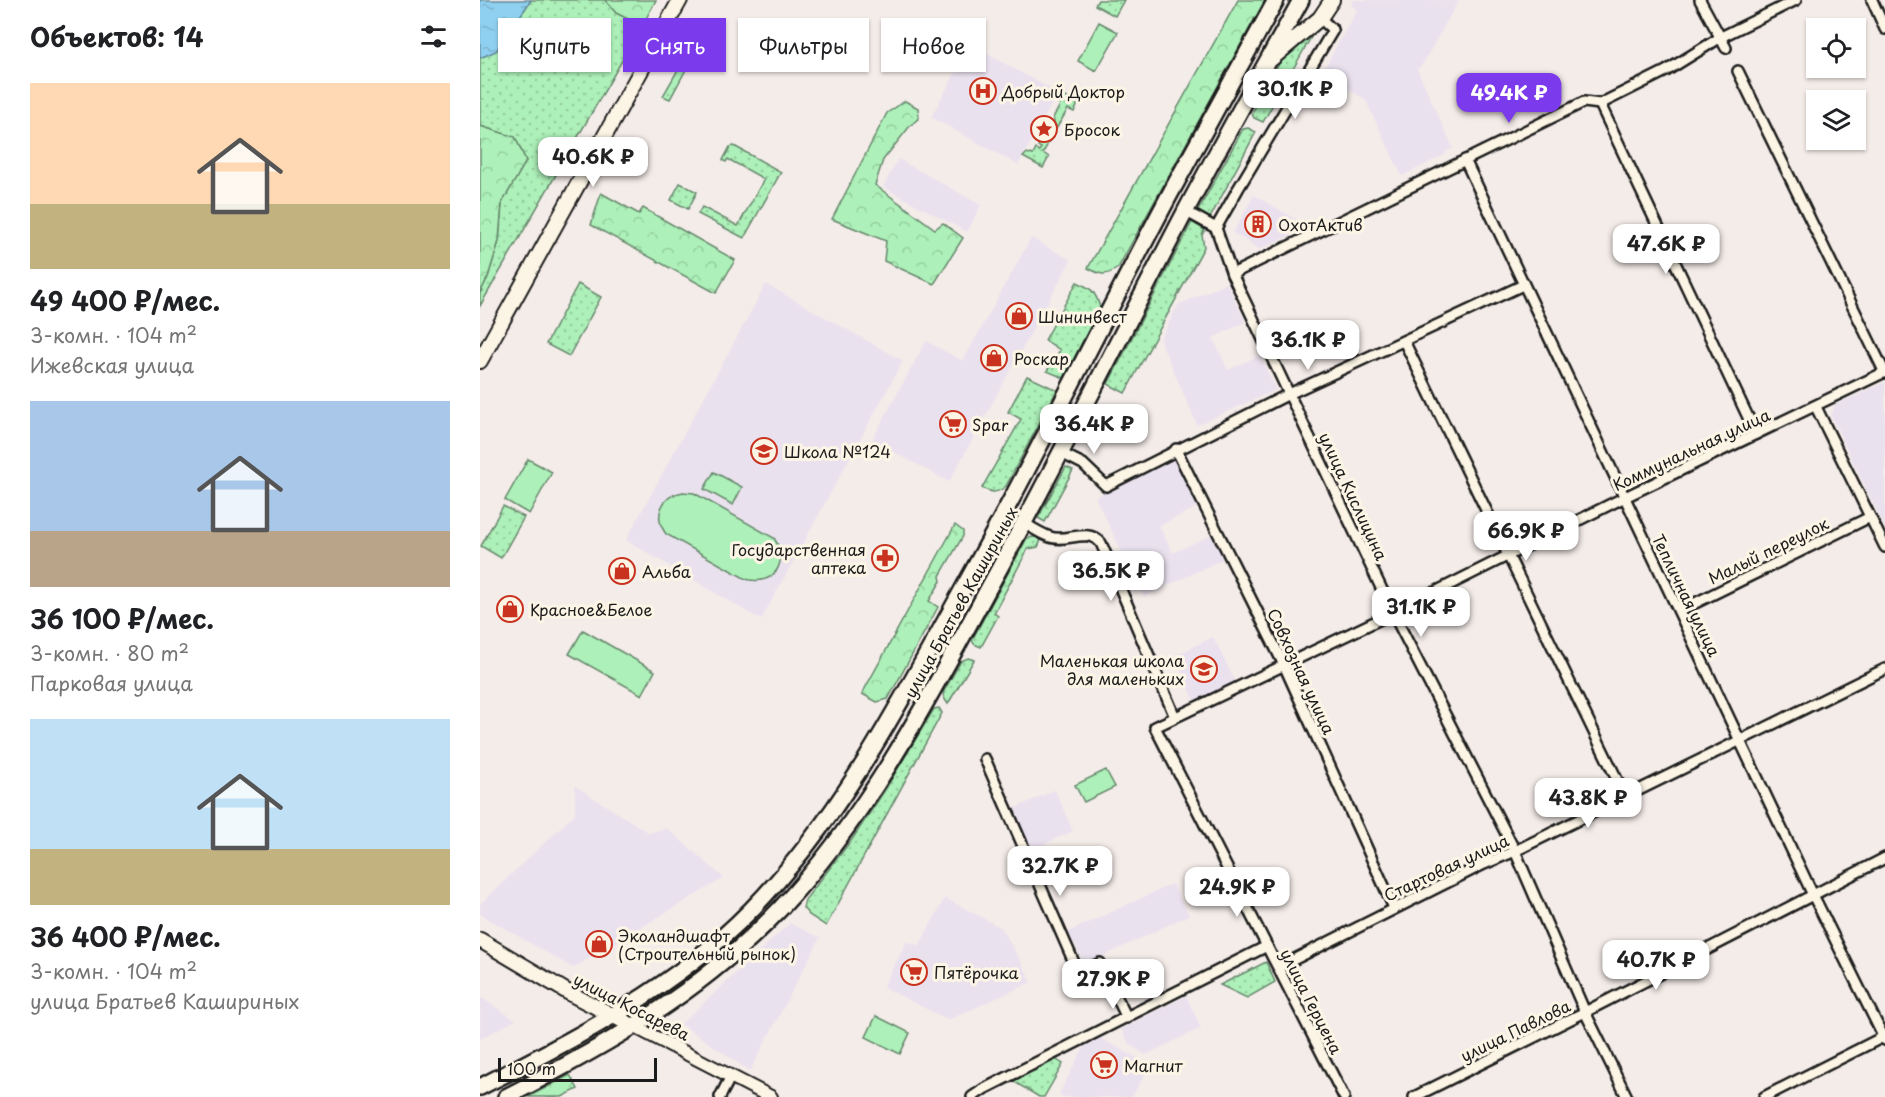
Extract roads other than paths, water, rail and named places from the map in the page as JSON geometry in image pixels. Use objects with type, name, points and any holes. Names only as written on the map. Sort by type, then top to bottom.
[{"type":"main road","points":[[480,361],[680,0]]},
{"type":"main road","name":"улица Братьев Кашириных","points":[[480,1088],[613,1016],[676,974],[752,909],[792,862],[839,800],[892,718],[986,547],[1169,196],[1276,0]]},
{"type":"main road","name":"улица Братьев Кашириных","points":[[506,1097],[578,1060],[635,1027],[673,1001],[735,952],[780,909],[813,872],[846,827],[911,728],[1024,523],[1185,211],[1301,0]]},
{"type":"main road","points":[[1266,64],[1320,18],[1330,3]]},
{"type":"main road","name":"улица Косарева","points":[[480,940],[571,994],[635,1027]]},
{"type":"street","points":[[1700,0],[1726,48]]},
{"type":"street","points":[[1232,274],[1318,234],[1584,102],[1600,104],[1666,71],[1721,37],[1796,0]]},
{"type":"street","points":[[1872,0],[1885,29]]},
{"type":"street","points":[[1185,211],[1216,228],[1333,30],[1320,18]]},
{"type":"street","points":[[1738,71],[1885,373]]},
{"type":"street","points":[[1600,104],[1756,434]]},
{"type":"street","name":"Тепличная улица","points":[[1465,160],[1623,498],[1884,1038]]},
{"type":"street","name":"улица Кислицина","points":[[1216,228],[1232,274],[1393,613],[1515,851],[1585,1012],[1627,1097]]},
{"type":"street","points":[[1061,453],[1083,464],[1106,486],[1289,394],[1523,285]]},
{"type":"street","points":[[1404,340],[1625,796]]},
{"type":"street","name":"Коммунальная улица","points":[[1155,727],[1393,613],[1623,498],[1885,373]]},
{"type":"street","points":[[1816,407],[1885,547]]},
{"type":"street","name":"Совхозная улица","points":[[1176,449],[1284,665],[1394,908]]},
{"type":"street","name":"Малый переулок","points":[[1679,611],[1870,517]]},
{"type":"street","points":[[1024,523],[1052,538],[1088,535],[1096,537],[1101,543],[1175,717]]},
{"type":"street","name":"Стартовая улица","points":[[1279,967],[1394,908],[1885,669]]},
{"type":"street","name":"улица Герцена","points":[[1155,727],[1344,1097]]},
{"type":"street","points":[[985,759],[1080,974],[1100,963],[1127,1018]]},
{"type":"street","name":"улица Павлова","points":[[1414,1097],[1885,858]]},
{"type":"street","points":[[972,1097],[1267,946]]},
{"type":"street","name":"улица Косарева","points":[[635,1027],[771,1097]]},
{"type":"street","points":[[1764,1097],[1884,1038]]},
{"type":"street","points":[[720,1097],[731,1076]]},
{"type":"water","points":[[480,0],[531,0],[519,18],[498,18],[498,48],[480,58]]},
{"type":"place","name":"Добрый Доктор","points":[[983,91]]},
{"type":"place","name":"Бросок","points":[[1044,129]]},
{"type":"place","name":"ОхотАктив","points":[[1258,224]]},
{"type":"place","name":"Шининвест","points":[[1019,316]]},
{"type":"place","name":"Роскар","points":[[994,358]]},
{"type":"place","name":"Spar","points":[[953,424]]},
{"type":"place","name":"Школа №124","points":[[764,451]]},
{"type":"place","name":"Государственная аптека","points":[[885,558]]},
{"type":"place","name":"Альба","points":[[622,571]]},
{"type":"place","name":"Красное&Белое","points":[[510,609]]},
{"type":"place","name":"Маленькая школа для маленьких","points":[[1204,669]]},
{"type":"place","name":"Эколандшафт (Строительный рынок)","points":[[599,944]]},
{"type":"place","name":"Пятёрочка","points":[[914,972]]},
{"type":"place","name":"Магнит","points":[[1104,1065]]}]
